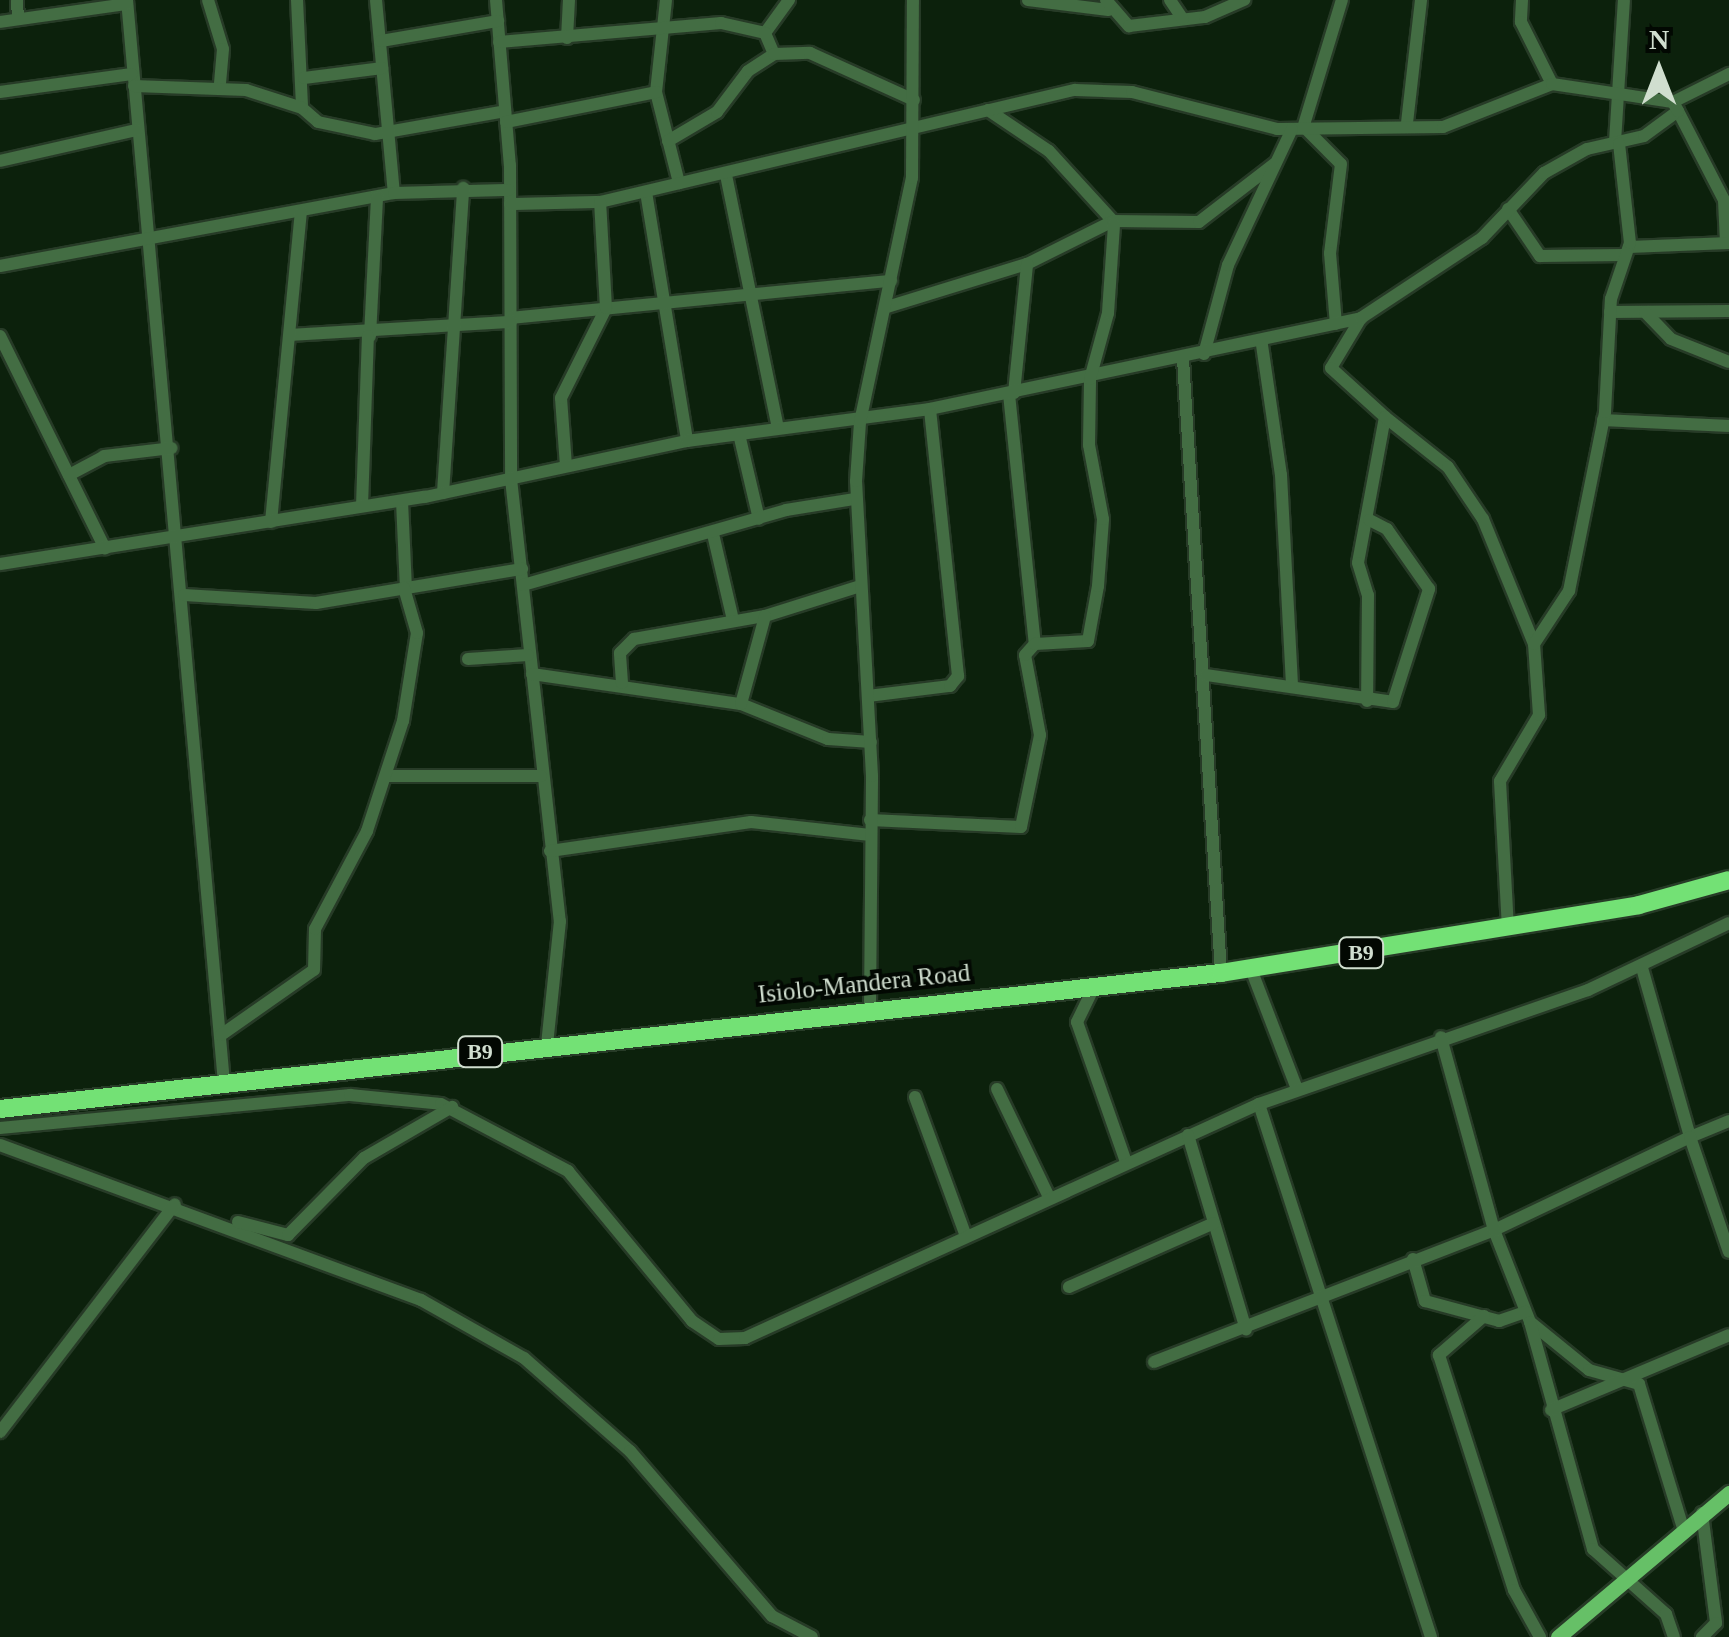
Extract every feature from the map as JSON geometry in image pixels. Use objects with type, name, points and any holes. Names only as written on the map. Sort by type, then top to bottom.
[{"type":"highway","name":"Isiolo-Mandera Road","points":[[0,1108],[870,1008],[1222,973],[1508,929],[1729,880]]},
{"type":"main road","points":[[1558,1637],[1729,1492]]},
{"type":"street","points":[[17,0],[18,18]]},
{"type":"street","points":[[208,0],[223,48],[220,86]]},
{"type":"street","points":[[297,0],[304,78],[302,108]]},
{"type":"street","points":[[376,0],[394,194]]},
{"type":"street","points":[[496,0],[510,197],[511,480],[560,940],[547,1044]]},
{"type":"street","points":[[568,38],[569,0]]},
{"type":"street","points":[[666,0],[656,92],[679,183]]},
{"type":"street","points":[[765,33],[789,0]]},
{"type":"street","points":[[870,1008],[871,742],[856,500],[860,422],[887,308],[915,126],[913,0]]},
{"type":"street","points":[[1028,0],[1107,5],[1129,26],[1183,20],[1244,0]]},
{"type":"street","points":[[1170,0],[1183,20]]},
{"type":"street","points":[[1204,354],[1228,265],[1274,164],[1300,128],[1342,0]]},
{"type":"street","points":[[1407,122],[1422,0]]},
{"type":"street","points":[[1522,0],[1521,22],[1552,84]]},
{"type":"street","points":[[1534,644],[1569,591],[1603,420],[1610,312],[1626,251],[1617,143],[1624,0]]},
{"type":"street","points":[[0,22],[127,2],[145,238],[180,536],[193,796],[224,1082]]},
{"type":"street","points":[[381,41],[498,21]]},
{"type":"street","points":[[500,42],[568,38],[662,24],[765,33]]},
{"type":"street","points":[[765,33],[774,54]]},
{"type":"street","points":[[668,141],[722,108],[748,70],[774,54],[810,53],[914,100]]},
{"type":"street","points":[[304,78],[382,68]]},
{"type":"street","points":[[0,564],[402,501],[687,442],[778,428],[860,422],[1262,344],[1361,318],[1474,245],[1557,164],[1617,143],[1729,74]]},
{"type":"street","points":[[0,92],[133,80],[220,86],[302,108],[335,130],[388,132],[656,92]]},
{"type":"street","points":[[0,266],[394,194],[463,188],[510,197],[600,202],[726,175],[915,126],[1111,89],[1235,124],[1300,128],[1407,122],[1452,126],[1552,84],[1619,89],[1675,106],[1724,200],[1728,243],[1540,256],[1508,209]]},
{"type":"street","points":[[550,851],[751,822],[870,828],[1021,827],[1039,754],[1025,655],[1034,644],[1089,638],[1103,536],[1090,379],[1108,314],[1114,222],[1049,151],[988,110]]},
{"type":"street","points":[[1300,128],[1341,164],[1330,253],[1336,324]]},
{"type":"street","points":[[0,161],[137,130]]},
{"type":"street","points":[[887,308],[1027,264],[1114,222],[1157,228],[1199,222],[1274,164]]},
{"type":"street","points":[[726,175],[753,291],[778,428]]},
{"type":"street","points":[[443,493],[463,188]]},
{"type":"street","points":[[646,192],[687,442]]},
{"type":"street","points":[[362,506],[377,197]]},
{"type":"street","points":[[566,466],[562,396],[606,308],[600,202]]},
{"type":"street","points":[[271,522],[301,212]]},
{"type":"street","points":[[1027,264],[1011,394],[1034,644]]},
{"type":"street","points":[[291,335],[369,336],[452,330],[665,300],[891,282]]},
{"type":"street","points":[[1610,312],[1729,311]]},
{"type":"street","points":[[1646,312],[1671,339],[1729,362]]},
{"type":"street","points":[[1361,318],[1330,368],[1448,467],[1512,574],[1534,644],[1539,716],[1500,781],[1508,929]]},
{"type":"street","points":[[0,336],[105,548]]},
{"type":"street","points":[[1262,344],[1280,461],[1292,684]]},
{"type":"street","points":[[1183,360],[1222,973]]},
{"type":"street","points":[[868,696],[950,686],[958,676],[930,409]]},
{"type":"street","points":[[1367,701],[1368,595],[1358,563],[1386,417]]},
{"type":"street","points":[[1603,420],[1729,426]]},
{"type":"street","points":[[739,434],[759,519]]},
{"type":"street","points":[[68,475],[104,456],[172,448]]},
{"type":"street","points":[[523,585],[759,519],[856,500]]},
{"type":"street","points":[[221,1035],[314,970],[315,930],[389,776],[416,643],[405,588],[402,501]]},
{"type":"street","points":[[1206,676],[1292,684],[1367,701],[1397,698],[1429,594],[1388,529],[1368,520]]},
{"type":"street","points":[[713,534],[733,620]]},
{"type":"street","points":[[184,595],[316,603],[522,569]]},
{"type":"street","points":[[622,683],[628,642],[766,616],[860,586]]},
{"type":"street","points":[[740,704],[766,616]]},
{"type":"street","points":[[468,659],[528,655]]},
{"type":"street","points":[[532,674],[622,683],[740,704],[828,739],[871,742]]},
{"type":"street","points":[[389,776],[540,776]]},
{"type":"street","points":[[0,1128],[350,1095],[452,1107],[568,1172],[692,1321],[719,1338],[776,1327],[1188,1134],[1297,1089],[1642,968],[1729,923]]},
{"type":"street","points":[[1642,968],[1690,1137],[1729,1252]]},
{"type":"street","points":[[1251,969],[1297,1089]]},
{"type":"street","points":[[1094,987],[1077,1022],[1126,1162]]},
{"type":"street","points":[[1441,1037],[1494,1230],[1527,1317],[1593,1549],[1622,1583],[1666,1614],[1674,1637]]},
{"type":"street","points":[[997,1089],[1049,1197]]},
{"type":"street","points":[[915,1097],[966,1236]]},
{"type":"street","points":[[1259,1104],[1326,1300],[1431,1637]]},
{"type":"street","points":[[168,1202],[288,1236],[364,1158],[452,1107]]},
{"type":"street","points":[[1154,1362],[1326,1300],[1413,1259],[1494,1230],[1729,1121]]},
{"type":"street","points":[[1188,1134],[1246,1330]]},
{"type":"street","points":[[0,1144],[168,1202],[421,1300],[524,1358],[630,1451],[772,1616],[812,1637]]},
{"type":"street","points":[[0,1432],[32,1380],[125,1278],[168,1202]]},
{"type":"street","points":[[1069,1287],[1214,1223]]},
{"type":"street","points":[[1413,1259],[1425,1302],[1484,1316],[1527,1317],[1589,1370],[1636,1381]]},
{"type":"street","points":[[1484,1316],[1439,1356],[1514,1590],[1540,1637]]},
{"type":"street","points":[[1551,1410],[1636,1381],[1729,1335]]},
{"type":"street","points":[[1636,1381],[1683,1528]]},
{"type":"street","points":[[1702,1513],[1716,1624],[1702,1637]]}]
